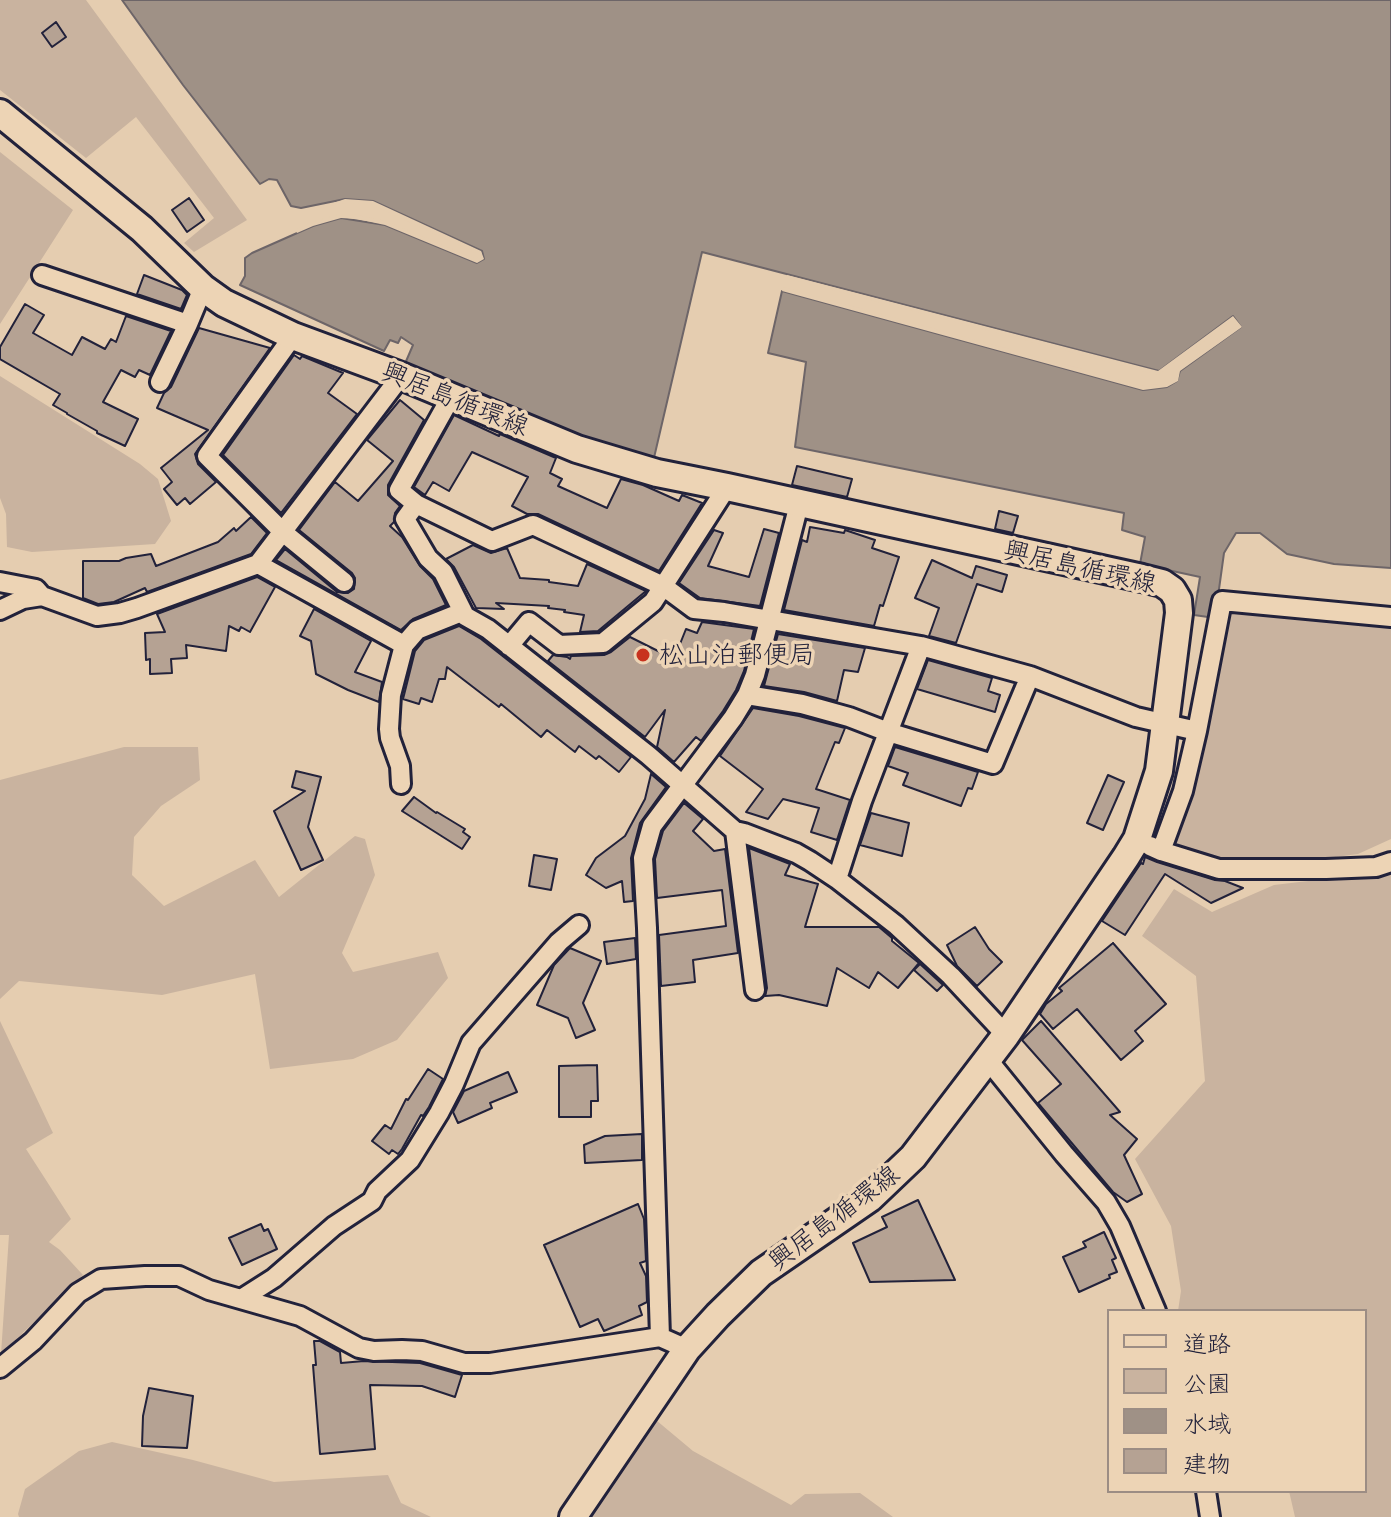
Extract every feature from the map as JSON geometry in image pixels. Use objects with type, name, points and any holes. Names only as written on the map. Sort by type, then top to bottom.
[{"type":"main road","name":"興居島循環線","points":[[0,113],[142,229],[203,288],[224,303],[293,336],[401,376],[577,449],[657,473],[1162,583],[1172,590],[1178,600],[1183,728],[1159,771],[1137,839],[1006,1035],[913,1157],[890,1180],[836,1222],[761,1273],[718,1315],[687,1349],[573,1517]]},
{"type":"street","points":[[42,275],[188,324]]},
{"type":"street","points":[[160,382],[203,288]]},
{"type":"street","points":[[293,336],[207,456],[284,533],[344,582]]},
{"type":"street","points":[[0,610],[23,599],[42,596],[97,616],[120,613],[258,564],[401,376]]},
{"type":"street","points":[[451,397],[399,490],[416,504],[492,541],[533,525],[663,586],[694,609],[921,646],[1030,676],[1136,717],[1183,728]]},
{"type":"street","points":[[509,646],[529,622],[559,645],[603,643],[653,602],[727,487]]},
{"type":"street","points":[[416,504],[405,519],[428,558],[443,572],[465,616],[488,629],[682,784],[735,831],[796,853],[837,879],[896,925],[951,976],[1006,1035]]},
{"type":"street","points":[[660,1337],[643,858],[652,826],[747,695],[755,675],[799,504]]},
{"type":"street","points":[[258,564],[404,645]]},
{"type":"street","points":[[0,582],[36,589],[42,596]]},
{"type":"street","points":[[1161,851],[1177,812],[1183,728],[1222,601],[1391,617]]},
{"type":"street","points":[[401,784],[400,766],[389,729],[391,695],[404,645],[417,630],[462,612]]},
{"type":"street","points":[[837,879],[862,801],[921,646]]},
{"type":"street","points":[[747,695],[802,704],[849,717],[993,764],[1030,676]]},
{"type":"street","points":[[735,831],[755,990]]},
{"type":"street","points":[[1137,839],[1161,851],[1219,869],[1376,867],[1391,862]]},
{"type":"street","points":[[1345,868],[1362,863],[1391,847]]},
{"type":"street","points":[[241,1299],[274,1278],[334,1226],[372,1201],[377,1191],[410,1160],[439,1113],[471,1043],[559,942],[579,925]]},
{"type":"street","points":[[988,1060],[1106,1202],[1120,1226],[1155,1309]]},
{"type":"street","points":[[0,1368],[33,1341],[78,1293],[101,1279],[145,1276],[179,1276],[209,1290],[300,1316],[359,1348],[374,1351],[422,1351],[464,1363],[490,1363],[660,1337],[687,1349]]},
{"type":"street","points":[[1206,1493],[1210,1517]]},
{"type":"green space","points":[[0,0],[86,0],[247,220],[194,252],[184,243],[214,218],[136,117],[86,158],[0,90]]},
{"type":"green space","points":[[0,152],[73,210],[0,324]]},
{"type":"green space","points":[[0,376],[140,464],[158,479],[171,521],[155,544],[32,552],[7,547],[6,514],[0,498]]},
{"type":"green space","points":[[1227,607],[1391,624],[1391,839],[1358,854],[1328,858],[1220,862],[1169,848],[1184,812]]},
{"type":"green space","points":[[124,747],[198,747],[200,780],[161,806],[134,837],[132,875],[164,906],[255,860],[279,897],[355,836],[365,839],[375,875],[342,953],[353,972],[438,952],[448,978],[397,1040],[353,1059],[270,1069],[255,974],[162,995],[19,981],[0,999],[0,780]]},
{"type":"green space","points":[[1391,870],[1391,1517],[1295,1517],[1289,1493],[1367,1493],[1367,1309],[1178,1309],[1181,1291],[1171,1226],[1135,1159],[1205,1081],[1196,976],[1142,936],[1174,889],[1212,912],[1274,885]]},
{"type":"green space","points":[[0,1021],[53,1133],[26,1149],[71,1219],[49,1242],[83,1275],[1,1354],[9,1235],[0,1235]]},
{"type":"green space","points":[[638,1405],[693,1451],[791,1505],[805,1494],[860,1493],[893,1517],[560,1517]]},
{"type":"green space","points":[[112,1442],[274,1482],[388,1475],[401,1503],[431,1517],[19,1517],[25,1489],[79,1451]]},
{"type":"water","points":[[122,0],[1391,0],[1391,568],[1334,564],[1287,554],[1260,533],[1236,533],[1224,553],[1215,618],[1194,615],[1200,577],[1140,564],[1145,537],[1122,530],[1124,513],[795,447],[806,362],[768,353],[782,291],[1143,390],[1167,387],[1177,381],[1180,371],[1241,327],[1233,316],[1159,371],[702,252],[653,462],[404,366],[413,345],[401,337],[398,343],[390,340],[384,351],[240,285],[245,276],[245,258],[313,226],[341,218],[385,225],[477,263],[484,259],[482,251],[373,201],[345,199],[301,208],[291,206],[277,180],[269,179],[260,184]]},
{"type":"pier","points":[[345,199],[373,201],[481,251],[484,259],[477,263],[385,225],[357,219],[341,218],[297,233],[295,229],[312,222],[340,214],[357,215],[386,221],[476,259],[479,257],[372,205],[346,203],[319,208]]},
{"type":"pier","points":[[787,275],[1158,371],[1233,316],[1242,327],[1180,371],[1178,381],[1167,387],[1143,390],[782,291],[783,287],[1144,386],[1174,379],[1177,368],[1236,326],[1232,321],[1158,375],[786,278]]},
{"type":"building","points":[[56,22],[66,37],[52,47],[42,33]]},
{"type":"building","points":[[189,198],[204,220],[187,232],[172,210]]},
{"type":"building","points":[[144,275],[182,290],[187,295],[181,309],[137,294]]},
{"type":"building","points":[[25,304],[44,315],[33,333],[72,355],[82,337],[105,349],[111,339],[116,342],[126,316],[171,331],[150,375],[139,370],[135,377],[121,370],[103,402],[138,419],[125,446],[97,433],[53,405],[60,394],[0,359],[0,347]]},
{"type":"building","points":[[199,328],[270,348],[195,454],[198,464],[216,482],[190,504],[185,498],[177,505],[164,489],[172,482],[161,468],[208,430],[157,408],[164,393],[171,387]]},
{"type":"building","points":[[294,355],[343,373],[328,393],[357,414],[281,513],[223,455]]},
{"type":"building","points":[[400,400],[424,420],[388,485],[388,495],[400,506],[390,526],[433,579],[446,605],[413,619],[401,630],[276,560],[285,549],[337,592],[348,593],[354,589],[352,573],[299,530],[335,482],[358,501],[393,461],[367,440]]},
{"type":"building","points":[[454,415],[556,458],[550,473],[562,479],[558,486],[607,508],[621,479],[679,501],[682,495],[702,503],[659,571],[538,514],[527,514],[512,506],[528,477],[472,452],[449,491],[433,482],[425,495],[414,487]]},
{"type":"building","points":[[797,466],[852,479],[847,497],[792,485]]},
{"type":"building","points":[[999,511],[1018,516],[1013,533],[995,529]]},
{"type":"building","points":[[251,517],[267,533],[251,554],[147,592],[145,588],[114,602],[98,604],[83,598],[83,561],[119,561],[151,554],[156,566],[218,542]]},
{"type":"building","points":[[810,527],[844,533],[845,530],[875,540],[872,548],[899,557],[874,626],[784,610],[802,540],[807,542]]},
{"type":"building","points":[[764,529],[779,533],[760,606],[700,598],[679,583],[714,530],[723,533],[708,566],[749,577]]},
{"type":"building","points":[[473,545],[491,553],[507,548],[520,578],[578,586],[587,564],[646,591],[598,631],[580,632],[584,615],[549,606],[496,603],[504,609],[476,608],[454,567],[446,559]]},
{"type":"building","points":[[932,560],[972,578],[976,566],[1007,575],[1002,592],[977,584],[956,643],[929,636],[939,608],[915,598]]},
{"type":"building","points":[[257,577],[275,587],[250,632],[229,626],[226,651],[186,645],[187,658],[171,659],[172,673],[150,674],[145,633],[165,632],[157,614]]},
{"type":"building","points":[[314,609],[371,641],[355,672],[382,682],[379,702],[316,674],[311,641],[300,636]]},
{"type":"building","points":[[702,622],[754,629],[736,690],[701,741],[696,737],[674,762],[657,747],[665,710],[645,737],[548,661],[553,655],[570,659],[571,656],[604,655],[630,637],[674,659],[686,629],[697,633]]},
{"type":"building","points":[[459,626],[481,639],[631,757],[619,772],[599,756],[596,759],[579,746],[575,752],[547,730],[541,737],[501,704],[499,707],[447,667],[445,679],[439,679],[432,702],[421,698],[419,704],[403,699],[415,651],[424,640]]},
{"type":"building","points":[[778,634],[865,648],[858,672],[844,670],[837,701],[764,686]]},
{"type":"building","points":[[928,660],[992,678],[988,691],[1000,695],[995,712],[917,689]]},
{"type":"building","points":[[753,708],[845,728],[839,743],[835,742],[816,789],[850,800],[837,840],[811,832],[819,808],[783,799],[768,819],[746,812],[763,789],[720,756]]},
{"type":"building","points":[[895,747],[978,772],[961,806],[903,785],[908,773],[888,766]]},
{"type":"building","points":[[296,771],[321,777],[308,827],[323,860],[301,870],[274,811],[305,791],[292,787]]},
{"type":"building","points":[[651,774],[666,787],[640,823],[631,858],[633,901],[624,902],[622,881],[606,888],[586,875],[596,858],[625,836],[645,799]]},
{"type":"building","points":[[1108,775],[1124,782],[1103,830],[1087,823]]},
{"type":"building","points":[[414,797],[465,829],[463,832],[470,837],[462,849],[402,811]]},
{"type":"building","points":[[684,803],[703,819],[693,831],[714,851],[725,849],[738,953],[693,960],[695,982],[661,986],[659,935],[726,926],[722,890],[657,898],[655,859],[663,831]]},
{"type":"building","points":[[871,813],[909,823],[902,856],[860,845]]},
{"type":"building","points":[[749,848],[790,864],[785,875],[818,884],[805,927],[879,927],[919,963],[898,988],[878,972],[869,988],[837,968],[827,1006],[779,995],[765,996],[767,988]]},
{"type":"building","points":[[534,855],[557,859],[551,890],[529,886]]},
{"type":"building","points":[[1145,857],[1243,888],[1211,903],[1165,874],[1125,935],[1102,921]]},
{"type":"building","points":[[975,927],[1002,962],[977,986],[957,966],[947,945]]},
{"type":"building","points":[[635,938],[636,959],[607,964],[604,942]]},
{"type":"building","points":[[1113,943],[1166,1004],[1135,1031],[1143,1041],[1121,1060],[1077,1009],[1053,1029],[1040,1014],[1046,1004],[1062,991],[1059,988]]},
{"type":"building","points":[[570,948],[601,961],[583,1003],[595,1030],[576,1038],[568,1018],[537,1005],[554,965]]},
{"type":"building","points":[[920,964],[943,985],[937,991],[914,970]]},
{"type":"building","points":[[1041,1021],[1120,1112],[1110,1115],[1137,1139],[1124,1155],[1142,1194],[1127,1202],[1113,1192],[1038,1103],[1061,1084],[1022,1040]]},
{"type":"building","points":[[597,1065],[598,1101],[591,1101],[591,1117],[559,1117],[559,1066]]},
{"type":"building","points":[[428,1069],[443,1079],[402,1149],[398,1154],[392,1150],[389,1154],[372,1141],[385,1125],[391,1129],[406,1099]]},
{"type":"building","points":[[508,1072],[517,1092],[490,1103],[492,1108],[458,1123],[453,1112],[464,1091]]},
{"type":"building","points":[[642,1134],[642,1160],[585,1163],[584,1145],[605,1136]]},
{"type":"building","points":[[918,1200],[955,1280],[870,1282],[853,1243],[887,1227],[882,1217]]},
{"type":"building","points":[[638,1204],[644,1219],[646,1261],[640,1263],[646,1276],[647,1302],[639,1306],[642,1315],[604,1331],[598,1319],[580,1327],[544,1245]]},
{"type":"building","points":[[261,1224],[264,1231],[268,1229],[277,1249],[242,1265],[229,1238]]},
{"type":"building","points":[[1104,1232],[1116,1258],[1112,1260],[1117,1272],[1079,1292],[1063,1257],[1086,1247],[1083,1242]]},
{"type":"building","points":[[314,1341],[340,1352],[341,1363],[420,1363],[462,1375],[455,1397],[422,1386],[370,1385],[375,1449],[320,1454]]},
{"type":"building","points":[[149,1388],[193,1396],[187,1448],[142,1446],[143,1416]]},
{"type":"place","name":"松山泊郵便局","points":[[643,655]]}]
